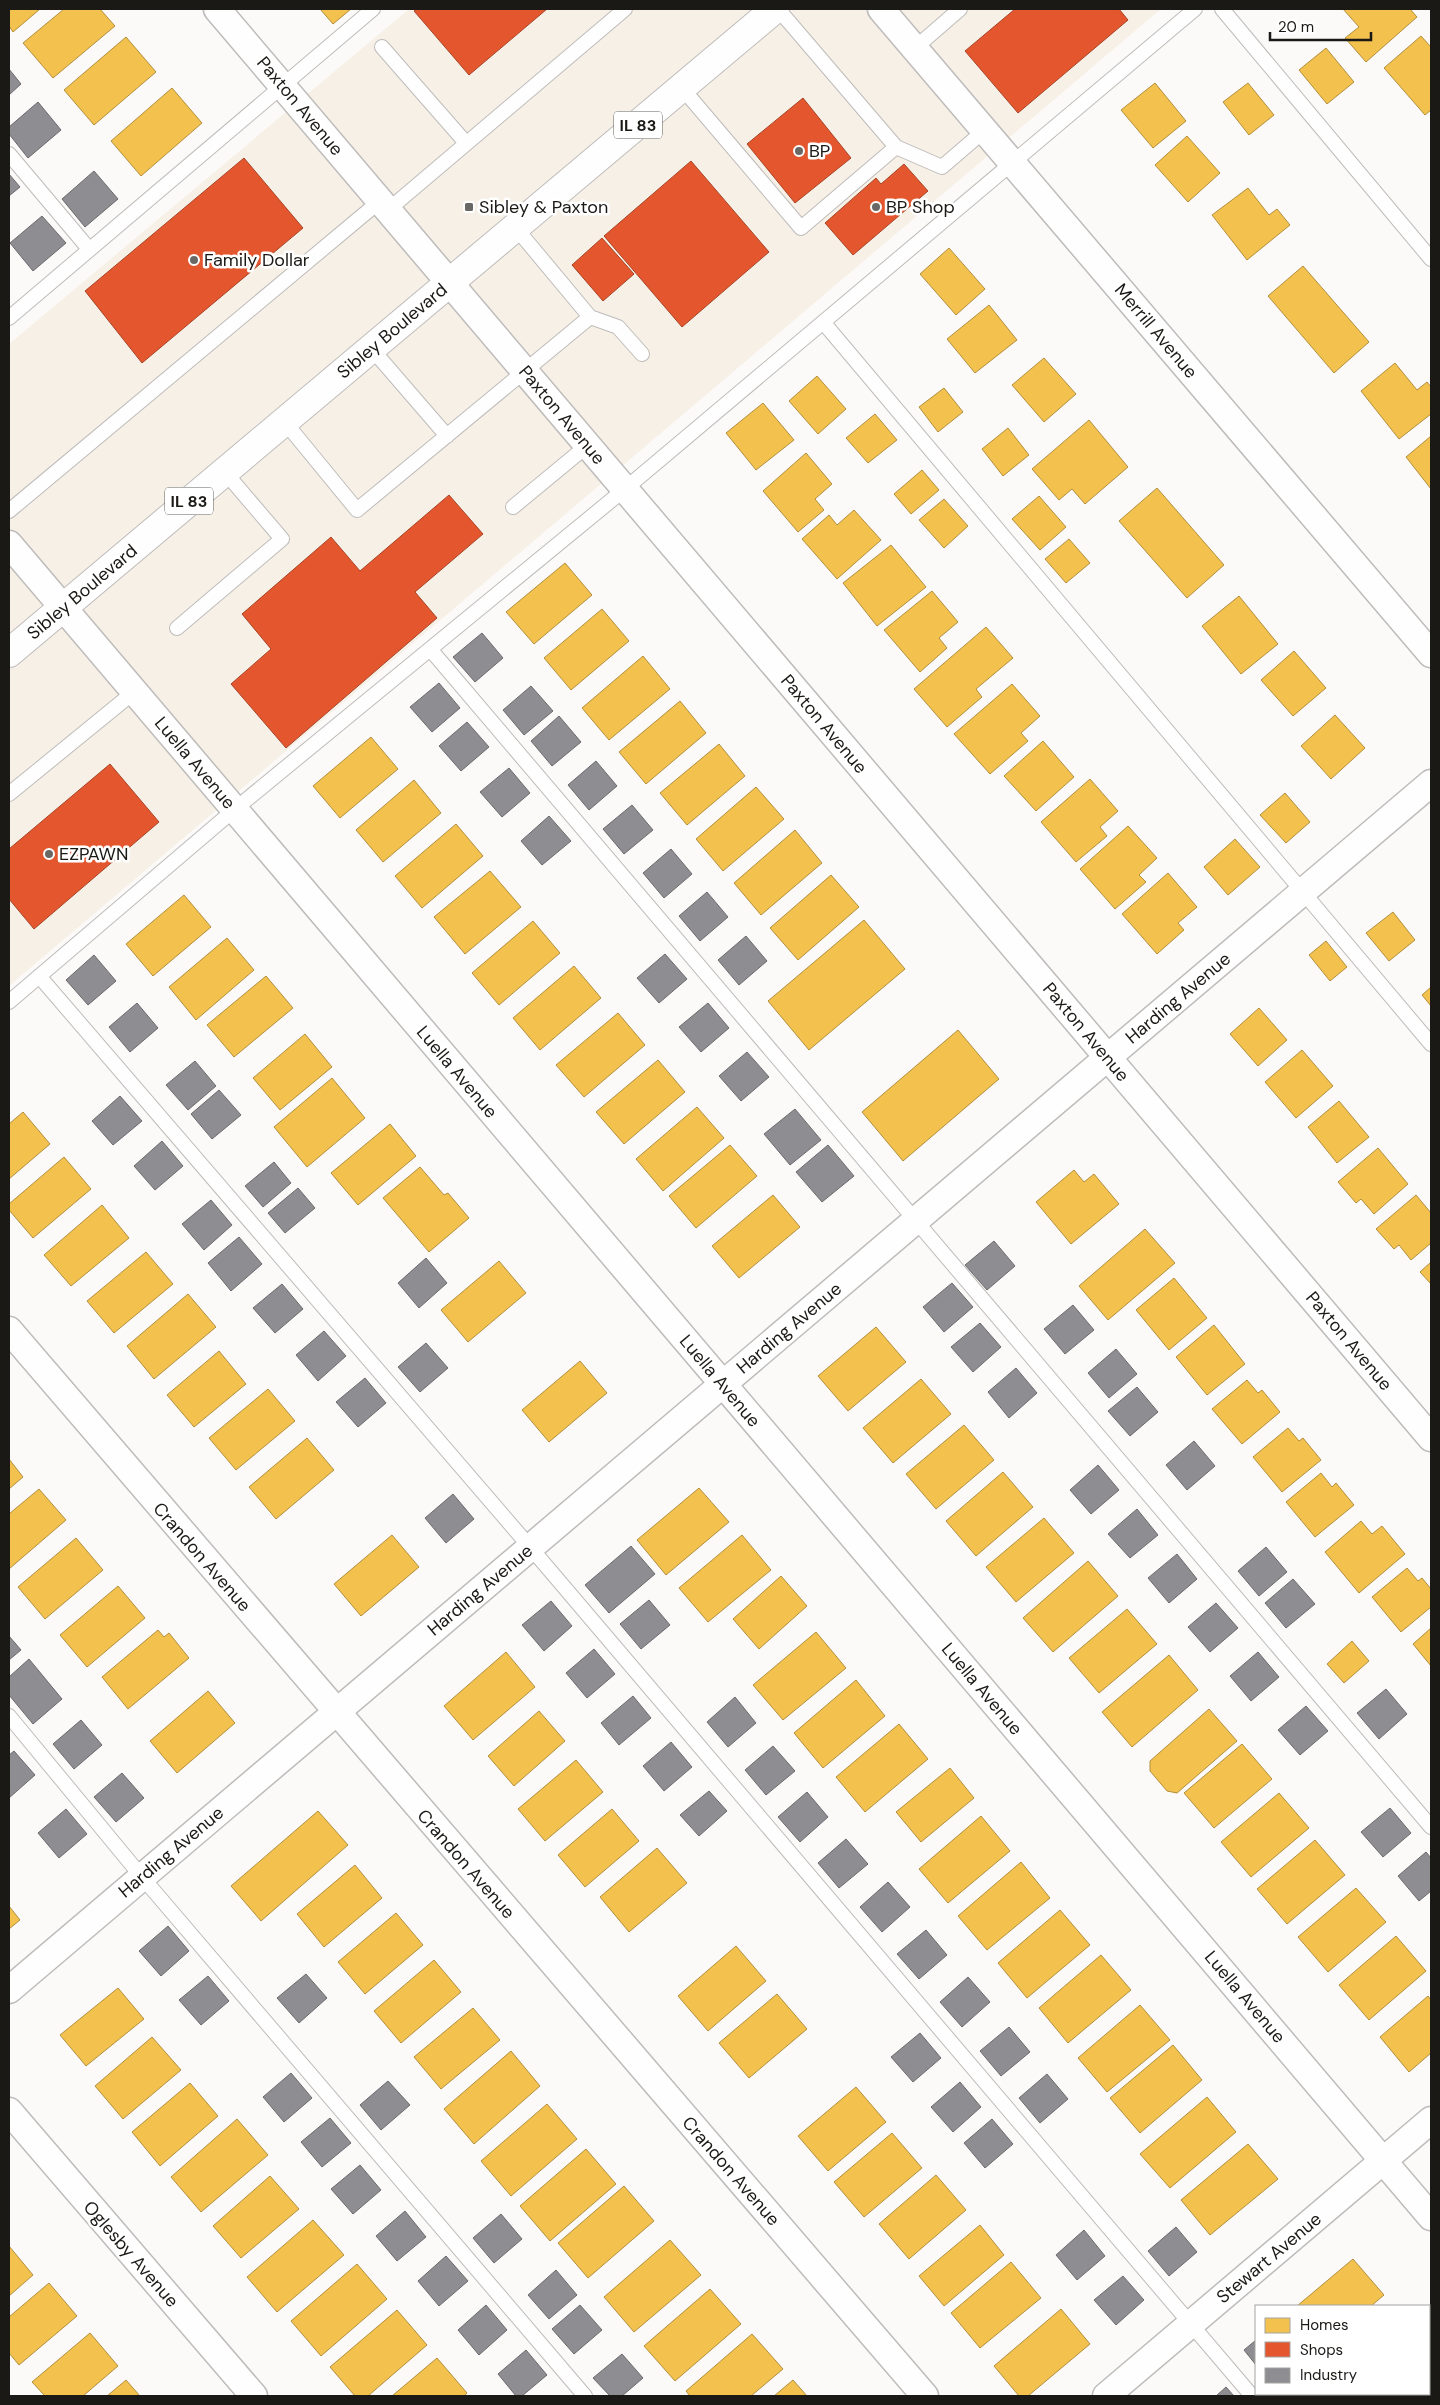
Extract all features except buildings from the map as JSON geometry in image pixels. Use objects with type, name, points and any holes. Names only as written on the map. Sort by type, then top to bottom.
[{"type":"main road","name":"Sibley Boulevard","points":[[9,653],[777,9]]},
{"type":"street","name":"Paxton Avenue","points":[[217,9],[1431,1438]]},
{"type":"street","name":"Merrill Avenue","points":[[881,9],[1431,654]]},
{"type":"street","name":"Luella Avenue","points":[[9,544],[1431,2217]]},
{"type":"street","name":"Harding Avenue","points":[[9,1990],[1431,783]]},
{"type":"street","name":"Crandon Avenue","points":[[9,1330],[336,1713],[925,2396]]},
{"type":"street","name":"Oglesby Avenue","points":[[9,2111],[254,2396]]},
{"type":"street","name":"Stewart Avenue","points":[[1106,2396],[1431,2120]]},
{"type":"lane","points":[[9,318],[373,9]]},
{"type":"lane","points":[[9,511],[384,205],[466,143],[625,9]]},
{"type":"lane","points":[[777,9],[896,148],[942,167],[984,130]]},
{"type":"lane","points":[[915,48],[960,9]]},
{"type":"lane","points":[[9,1002],[234,810],[625,489],[1195,9]]},
{"type":"lane","points":[[1222,9],[1431,259]]},
{"type":"lane","points":[[382,47],[466,143]]},
{"type":"lane","points":[[682,88],[801,228],[896,148]]},
{"type":"lane","points":[[9,154],[89,249]]},
{"type":"lane","points":[[515,227],[590,317],[618,327],[642,354]]},
{"type":"lane","points":[[284,421],[357,510],[590,317]]},
{"type":"lane","points":[[823,322],[1431,1044]]},
{"type":"lane","points":[[371,348],[448,436]]},
{"type":"lane","points":[[514,507],[588,445]]},
{"type":"lane","points":[[176,628],[282,539],[224,471]]},
{"type":"lane","points":[[430,649],[1431,1827]]},
{"type":"lane","points":[[9,794],[134,692]]},
{"type":"lane","points":[[39,976],[530,1547],[1252,2396]]},
{"type":"lane","points":[[9,1716],[142,1877],[585,2396]]},
{"type":"shaded area","points":[[409,9],[1161,9],[9,986],[9,344]]},
{"type":"place","name":"BP","points":[[799,151]]},
{"type":"place","name":"Sibley & Paxton","points":[[469,207]]},
{"type":"place","name":"BP Shop","points":[[876,207]]},
{"type":"place","name":"Family Dollar","points":[[194,260]]},
{"type":"place","name":"EZPAWN","points":[[49,854]]}]
